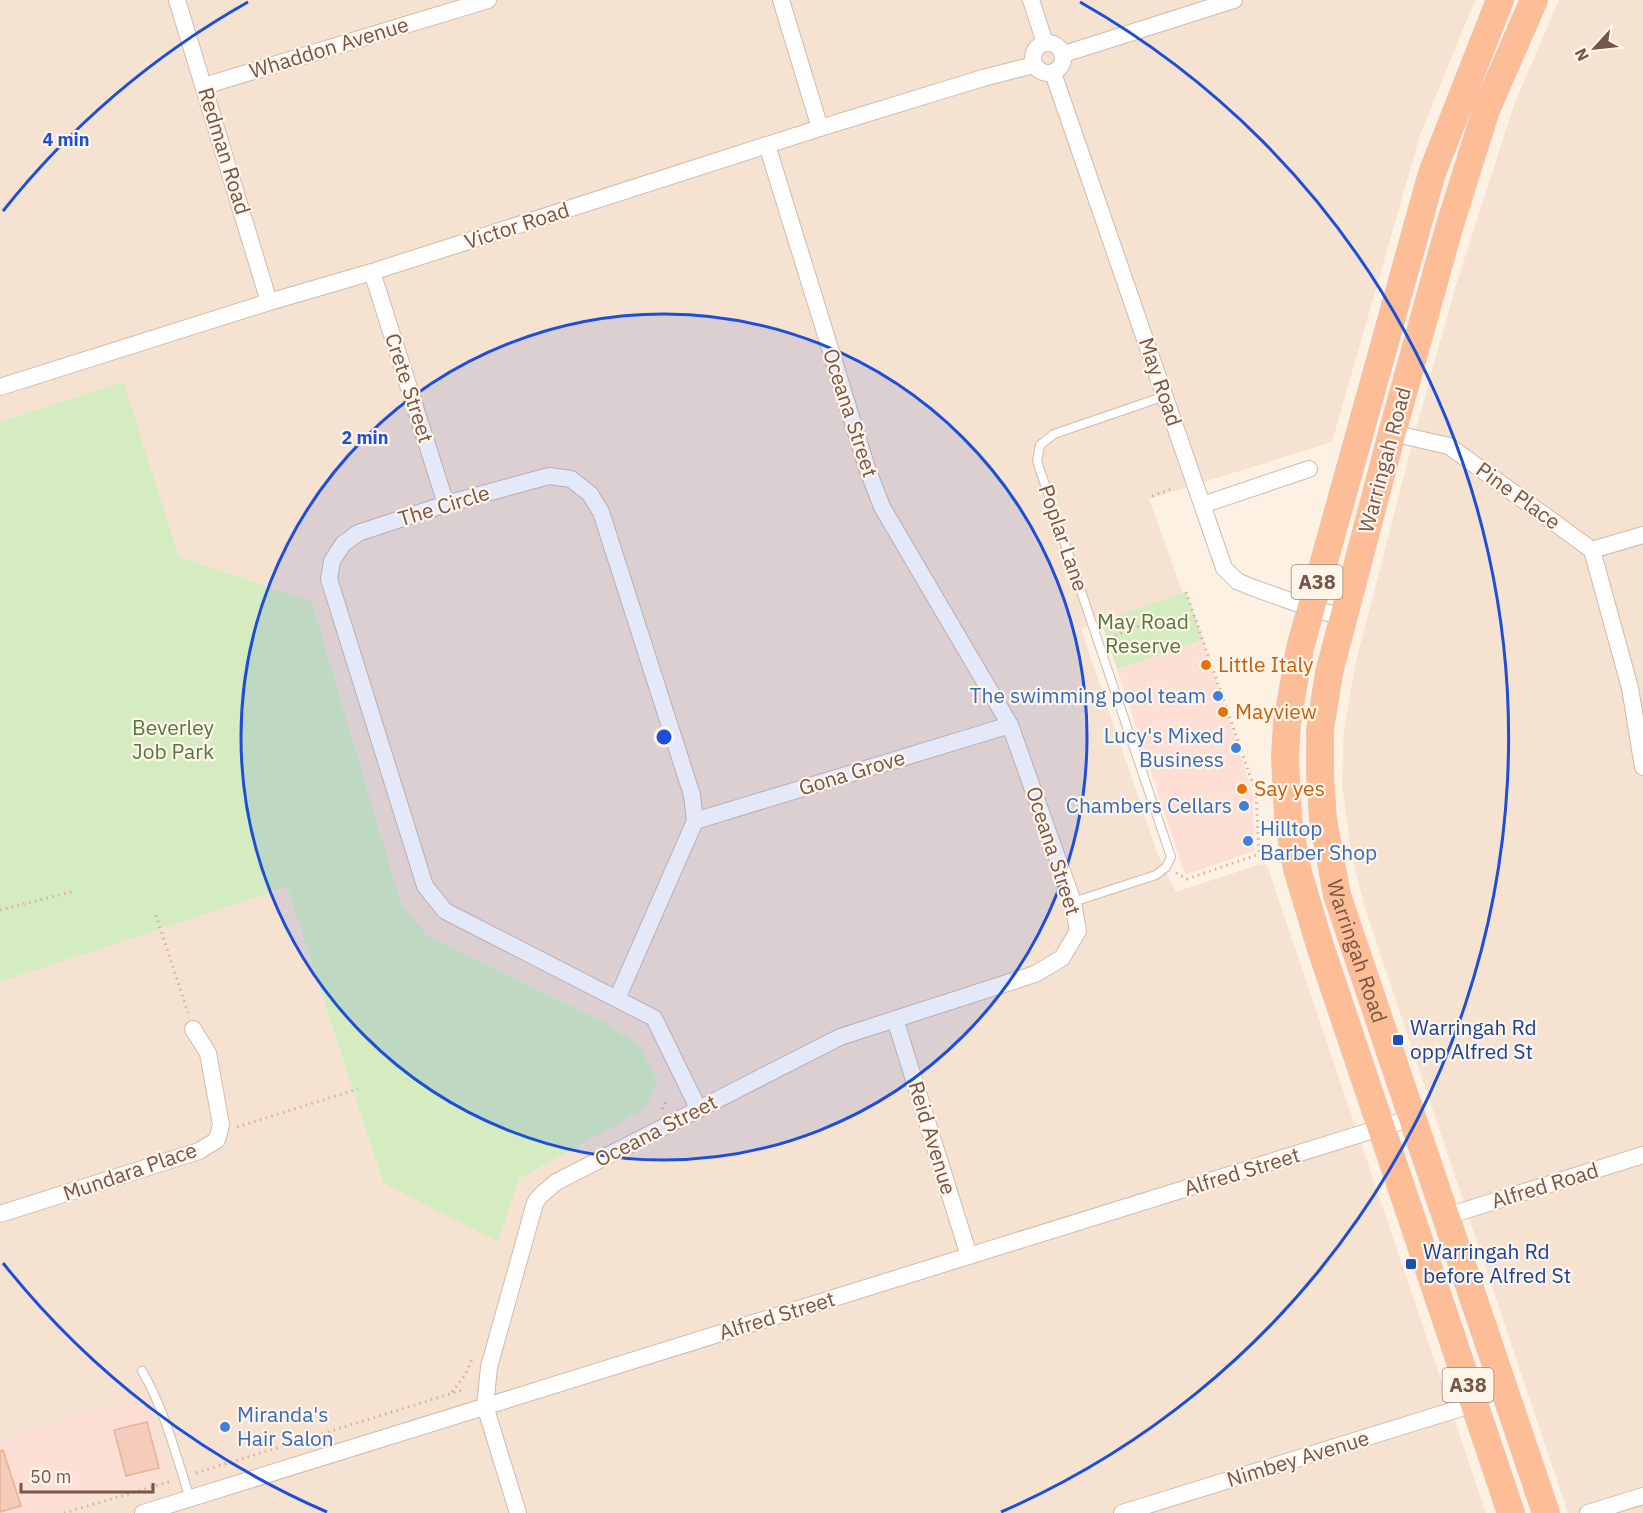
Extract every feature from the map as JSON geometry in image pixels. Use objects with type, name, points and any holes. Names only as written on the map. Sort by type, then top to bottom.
[{"type":"highway","name":"Warringah Road","points":[[1500,0],[1432,173],[1310,608],[1300,648],[1287,723],[1285,757],[1289,826],[1304,895],[1511,1513]]},
{"type":"highway","name":"Warringah Road","points":[[1534,0],[1486,110],[1449,228],[1343,617],[1329,673],[1320,730],[1323,819],[1337,895],[1546,1513]]},
{"type":"highway","points":[[1362,424],[1392,432]]},
{"type":"street","name":"Redman Road","points":[[177,0],[269,302]]},
{"type":"street","name":"Whaddon Avenue","points":[[204,86],[488,0]]},
{"type":"street","points":[[782,0],[820,128]]},
{"type":"street","points":[[1031,0],[1045,43]]},
{"type":"street","points":[[1064,54],[1234,0]]},
{"type":"street","points":[[1045,43],[1055,44],[1064,54],[1062,65],[1053,73],[1040,72],[1034,65],[1034,53],[1045,43]]},
{"type":"street","name":"Victor Road","points":[[0,387],[372,272],[820,128],[983,78],[1034,65]]},
{"type":"street","name":"May Road","points":[[1053,73],[1224,568],[1237,581],[1310,608],[1343,617]]},
{"type":"street","name":"Oceana Street","points":[[485,1406],[489,1367],[533,1211],[539,1197],[556,1182],[840,1037],[1035,974],[1062,958],[1078,931],[1073,902],[1010,725],[882,507],[867,468],[767,145]]},
{"type":"street","name":"Crete Street","points":[[372,272],[446,504]]},
{"type":"street","name":"Pine Place","points":[[1392,432],[1449,446],[1592,550]]},
{"type":"street","points":[[1202,505],[1309,469]]},
{"type":"street","name":"The Circle","points":[[695,821],[688,783],[601,512],[590,494],[571,479],[549,476],[446,504],[358,533],[343,544],[332,561],[329,579],[425,886],[445,911],[654,1018],[698,1108]]},
{"type":"street","points":[[1643,535],[1592,550],[1630,688],[1643,767]]},
{"type":"street","name":"Gona Grove","points":[[695,821],[1010,725]]},
{"type":"street","points":[[617,999],[695,821]]},
{"type":"street","name":"Reid Avenue","points":[[895,1019],[969,1256]]},
{"type":"street","name":"Mundara Place","points":[[0,1214],[199,1151],[217,1140],[221,1125],[208,1053],[193,1029]]},
{"type":"street","name":"Alfred Street","points":[[143,1513],[1412,1118]]},
{"type":"street","name":"Alfred Road","points":[[1447,1216],[1643,1155]]},
{"type":"street","name":"Nimbey Avenue","points":[[1122,1513],[1474,1404]]},
{"type":"street","points":[[485,1406],[518,1513]]},
{"type":"street","points":[[1588,1513],[1643,1496]]},
{"type":"lane","name":"Poplar Lane","points":[[1165,396],[1054,434],[1040,445],[1037,461],[1171,857],[1166,867]]},
{"type":"lane","points":[[1073,902],[1156,875],[1166,867]]},
{"type":"lane","points":[[142,1371],[151,1385],[190,1498]]},
{"type":"path","points":[[1152,496],[1174,488]]},
{"type":"path","points":[[1186,592],[1256,793],[1259,854]]},
{"type":"path","points":[[1103,656],[1115,636],[1152,621],[1171,627],[1195,617]]},
{"type":"path","points":[[1166,867],[1187,879],[1259,854],[1271,855]]},
{"type":"path","points":[[0,910],[75,891]]},
{"type":"path","points":[[156,915],[193,1029]]},
{"type":"path","points":[[221,1125],[236,1128],[358,1089]]},
{"type":"path","points":[[450,1394],[465,1375],[472,1360]]},
{"type":"path","points":[[64,1513],[463,1390]]},
{"type":"shaded area","points":[[0,0],[1475,0],[1420,135],[1332,442],[1149,499],[1183,594],[1081,629],[1158,855],[1176,892],[1261,864],[1267,865],[1486,1513],[0,1513],[0,982],[287,887],[383,1183],[498,1242],[519,1179],[645,1109],[658,1082],[640,1046],[604,1022],[429,937],[402,906],[312,602],[179,557],[124,382],[0,421]]},
{"type":"shaded area","points":[[1559,0],[1643,0],[1643,1513],[1568,1513],[1364,905],[1352,857],[1342,785],[1344,729],[1356,662],[1417,425],[1456,285],[1514,105]]},
{"type":"shaded area","points":[[1203,640],[1253,794],[1254,851],[1185,875],[1117,669],[1121,665]]},
{"type":"shaded area","points":[[145,1397],[168,1474],[42,1513],[0,1513],[0,1440]]},
{"type":"green space","name":"Beverley Job Park","points":[[124,382],[179,557],[312,602],[402,906],[429,937],[604,1022],[640,1046],[658,1082],[645,1109],[519,1179],[498,1242],[383,1183],[287,887],[0,982],[0,421]]},
{"type":"green space","name":"May Road Reserve","points":[[1186,592],[1203,640],[1117,669],[1101,621]]},
{"type":"building","points":[[147,1422],[159,1468],[126,1476],[114,1430]]},
{"type":"building","points":[[3,1450],[21,1506],[0,1512],[0,1451]]},
{"type":"place","name":"Little Italy","points":[[1206,665]]},
{"type":"place","name":"The swimming pool team","points":[[1218,696]]},
{"type":"place","name":"Mayview","points":[[1223,712]]},
{"type":"place","name":"Lucy's Mixed Business","points":[[1236,748]]},
{"type":"place","name":"Say yes","points":[[1242,789]]},
{"type":"place","name":"Chambers Cellars","points":[[1244,806]]},
{"type":"place","name":"Hilltop Barber Shop","points":[[1248,841]]},
{"type":"place","name":"Warringah Rd opp Alfred St","points":[[1398,1040]]},
{"type":"place","name":"Warringah Rd before Alfred St","points":[[1411,1264]]},
{"type":"place","name":"Miranda's Hair Salon","points":[[225,1427]]}]
